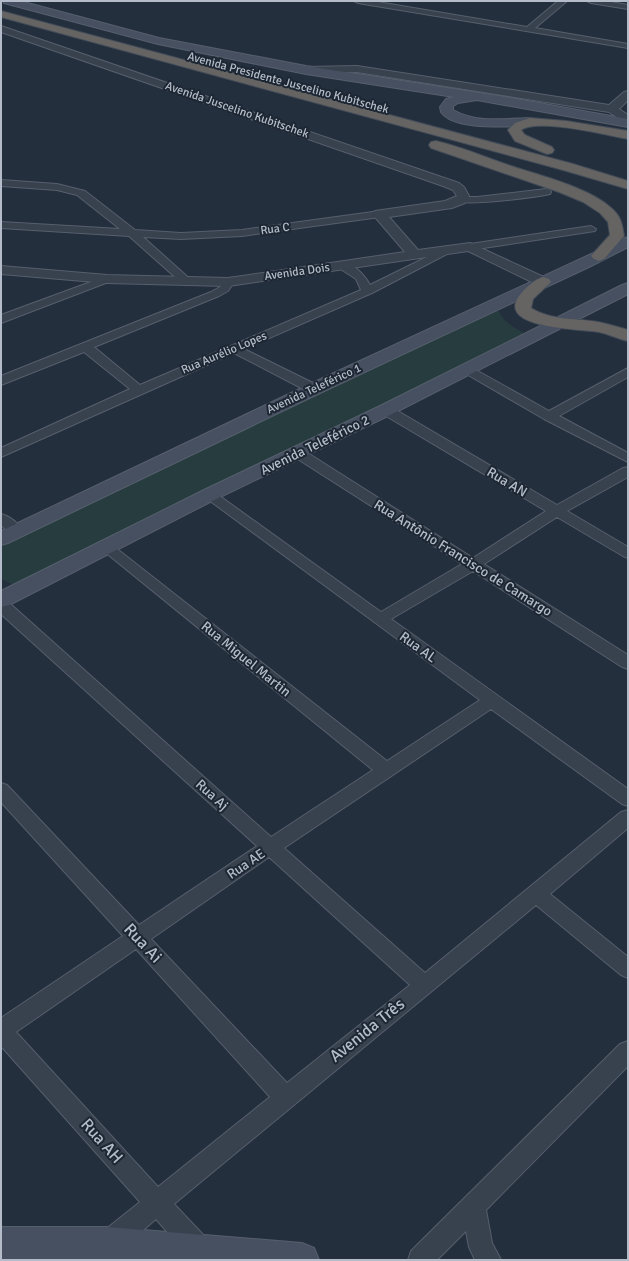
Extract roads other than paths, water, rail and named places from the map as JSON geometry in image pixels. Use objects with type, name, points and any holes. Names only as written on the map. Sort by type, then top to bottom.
[{"type":"highway","name":"Avenida Presidente Juscelino Kubitschek","points":[[1,7],[212,62],[571,163]]},
{"type":"highway","name":"Avenida Presidente Juscelino Kubitschek","points":[[1,14],[307,97],[571,163]]},
{"type":"highway","points":[[1,23],[28,21]]},
{"type":"highway","points":[[158,41],[212,62]]},
{"type":"highway","points":[[307,97],[442,147],[564,189],[588,199],[605,210],[615,221],[617,236],[599,256]]},
{"type":"highway","points":[[628,135],[561,124],[530,122],[518,126],[514,130],[520,138],[571,163],[628,185]]},
{"type":"highway","points":[[571,163],[628,174]]},
{"type":"highway","points":[[543,282],[524,299],[522,304],[523,310],[530,316],[558,324],[598,327],[614,330],[628,336]]},
{"type":"main road","name":"Avenida Presidente Juscelino Kubitschek","points":[[8,1],[158,41],[306,70],[511,102],[628,123]]},
{"type":"main road","points":[[477,97],[448,103],[446,107],[447,112],[461,119],[472,121],[530,122]]},
{"type":"main road","name":"Avenida Teleférico 1","points":[[1,539],[628,241]]},
{"type":"main road","name":"Avenida Teleférico 2","points":[[1,600],[107,548],[209,495],[386,410],[628,288]]},
{"type":"main road","points":[[1,1244],[107,1244],[202,1253],[302,1260]]},
{"type":"street","points":[[358,1],[628,46]]},
{"type":"street","points":[[529,29],[563,1]]},
{"type":"street","points":[[591,1],[628,7]]},
{"type":"street","name":"Avenida Juscelino Kubitschek","points":[[1,29],[442,181],[455,186],[461,191],[462,196],[460,200]]},
{"type":"street","name":"Avenida Presidente Juscelino Kubitschek","points":[[306,70],[357,69],[612,109]]},
{"type":"street","points":[[628,94],[612,109],[628,120]]},
{"type":"street","points":[[511,102],[554,101]]},
{"type":"street","points":[[1,183],[57,187],[81,193],[132,233],[187,282]]},
{"type":"street","name":"Rua C","points":[[1,224],[181,236],[212,236],[447,205],[460,200],[477,200],[546,192]]},
{"type":"street","points":[[380,214],[415,255]]},
{"type":"street","name":"Avenida Dois","points":[[1,270],[107,279],[228,282],[591,230]]},
{"type":"street","points":[[470,247],[543,282]]},
{"type":"street","name":"Rua Aurélio Lopes","points":[[1,453],[139,390],[368,291],[445,251]]},
{"type":"street","points":[[343,266],[365,282],[368,291]]},
{"type":"street","points":[[1,319],[107,279]]},
{"type":"street","points":[[1,381],[215,294],[224,289],[228,282]]},
{"type":"street","points":[[85,346],[139,390]]},
{"type":"street","points":[[235,349],[314,389]]},
{"type":"street","points":[[467,369],[549,416],[628,458]]},
{"type":"street","points":[[549,416],[628,372]]},
{"type":"street","name":"Rua AN","points":[[386,410],[628,553]]},
{"type":"street","name":"Rua Antônio Francisco de Camargo","points":[[298,453],[628,663]]},
{"type":"street","points":[[380,619],[474,564],[556,511],[628,471]]},
{"type":"street","name":"Rua AL","points":[[209,495],[628,799]]},
{"type":"street","points":[[1,518],[18,532]]},
{"type":"street","name":"Rua Miguel Martin","points":[[107,548],[386,770]]},
{"type":"street","name":"Rua Aj","points":[[1,605],[424,985]]},
{"type":"street","name":"Rua AE","points":[[1,1030],[270,847],[492,700]]},
{"type":"street","name":"Rua Ai","points":[[1,790],[285,1097]]},
{"type":"street","name":"Avenida Três","points":[[107,1244],[285,1097],[536,894],[628,817]]},
{"type":"street","points":[[536,894],[628,969]]},
{"type":"street","name":"Rua AH","points":[[1,1030],[158,1202],[202,1253]]},
{"type":"street","points":[[420,1260],[628,1051]]},
{"type":"street","points":[[473,1206],[481,1247],[489,1260]]}]
